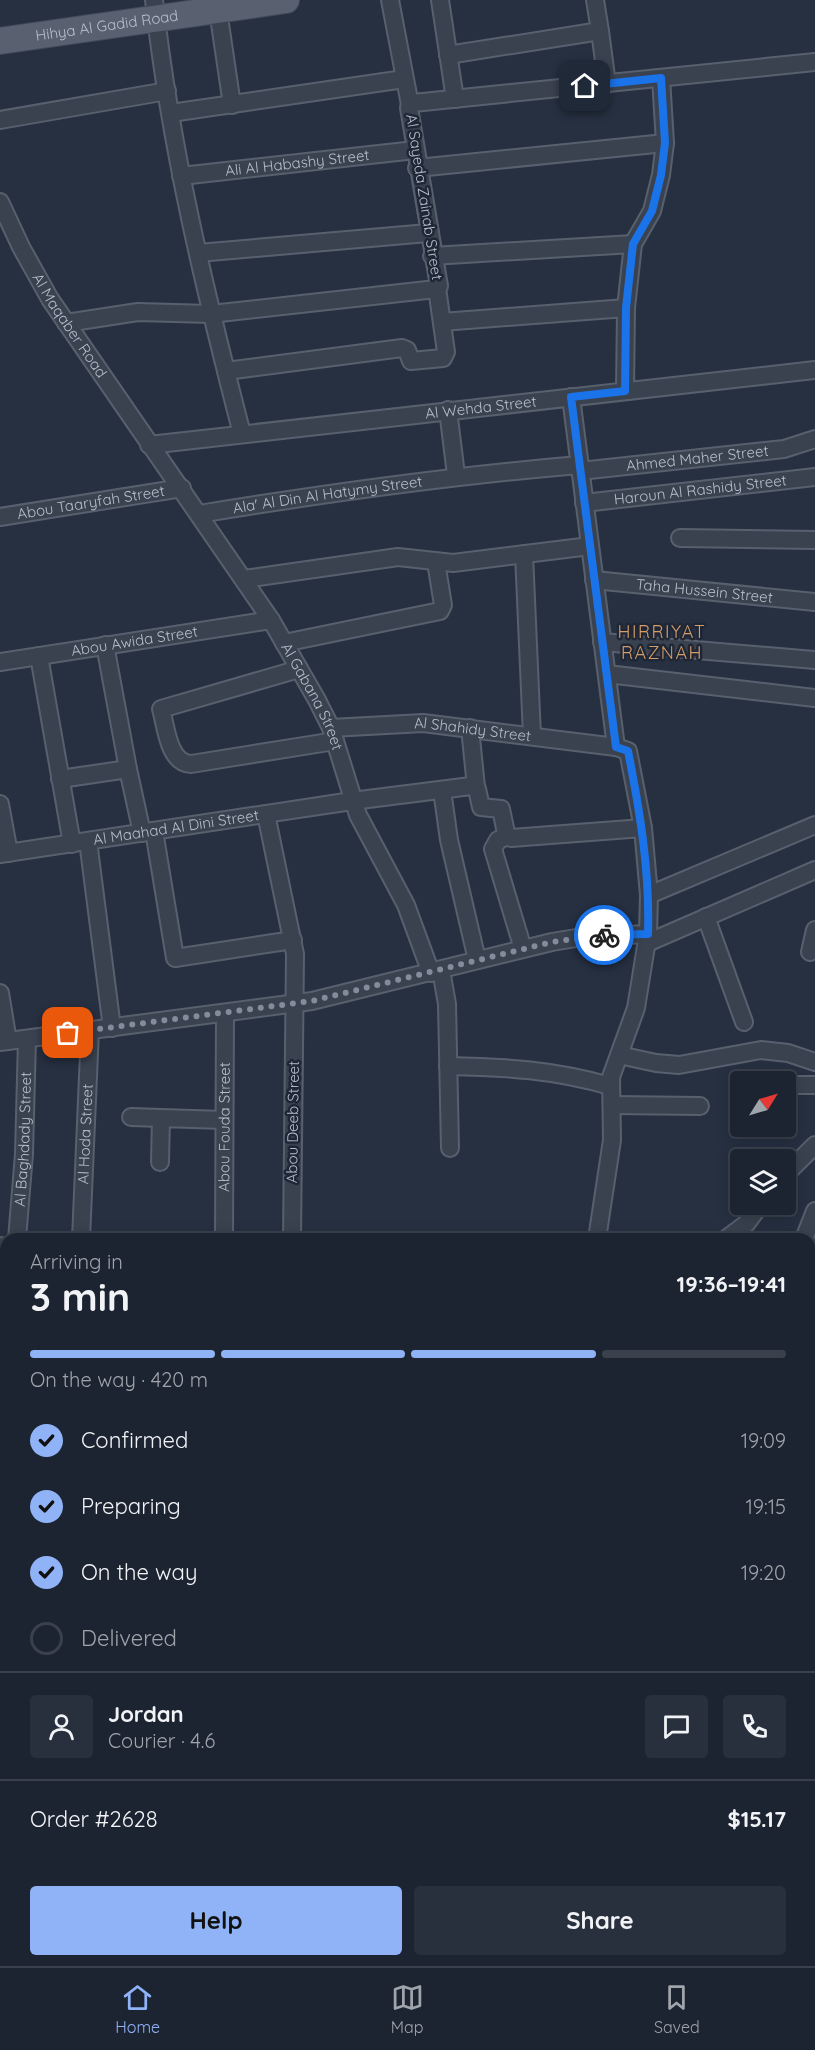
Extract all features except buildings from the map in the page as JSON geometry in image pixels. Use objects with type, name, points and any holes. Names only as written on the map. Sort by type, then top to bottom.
[{"type":"main road","name":"Hihya Al Gadid Road","points":[[0,41],[155,9],[218,10],[286,0]]},
{"type":"street","points":[[390,0],[410,105]]},
{"type":"street","points":[[440,0],[455,99]]},
{"type":"street","points":[[595,0],[607,84]]},
{"type":"street","points":[[155,9],[181,176],[211,314],[242,434]]},
{"type":"street","points":[[218,10],[232,105]]},
{"type":"street","points":[[448,55],[600,31]]},
{"type":"street","name":"Al Sayeda Zainab Street","points":[[66,323],[138,312],[211,314],[437,288],[414,150],[410,105],[815,62]]},
{"type":"street","points":[[625,391],[626,308],[633,244],[652,211],[661,175],[665,143],[661,78]]},
{"type":"street","points":[[171,113],[404,79]]},
{"type":"street","points":[[0,120],[167,91]]},
{"type":"street","points":[[417,168],[665,143]]},
{"type":"street","name":"Ali Al Habashy Street","points":[[181,176],[414,150]]},
{"type":"street","name":"Al Maqaber Road","points":[[0,202],[35,273],[149,445]]},
{"type":"street","points":[[198,253],[428,233]]},
{"type":"street","points":[[432,256],[633,244]]},
{"type":"street","points":[[226,371],[402,348],[407,350],[411,361],[440,359],[446,352],[437,288]]},
{"type":"street","points":[[442,322],[626,308]]},
{"type":"street","name":"Al Wehda Street","points":[[149,445],[815,370]]},
{"type":"street","points":[[571,397],[616,747],[628,751],[643,828],[649,896],[647,939],[636,1008],[610,1086],[612,1105],[610,1157],[598,1233]]},
{"type":"street","points":[[448,410],[456,475]]},
{"type":"street","name":"Ahmed Maher Street","points":[[456,475],[580,468],[784,449],[815,439]]},
{"type":"street","name":"Al Gabana Street","points":[[149,445],[182,488],[244,579],[299,669],[333,734],[352,801],[406,905],[436,971],[447,1004],[450,1148]]},
{"type":"street","name":"Ala' Al Din Al Hatymy Street","points":[[199,514],[342,490],[456,475]]},
{"type":"street","name":"Haroun Al Rashidy Street","points":[[584,503],[815,477]]},
{"type":"street","name":"Abou Taaryfah Street","points":[[0,517],[182,488]]},
{"type":"street","points":[[680,537],[815,540]]},
{"type":"street","points":[[244,579],[398,557],[453,563],[590,546]]},
{"type":"street","points":[[524,554],[532,736]]},
{"type":"street","points":[[284,643],[440,611],[443,605],[436,562]]},
{"type":"street","name":"Taha Hussein Street","points":[[594,580],[815,602]]},
{"type":"street","name":"Abou Awida Street","points":[[0,662],[271,620]]},
{"type":"street","points":[[602,642],[815,660]]},
{"type":"street","points":[[105,645],[128,769],[148,832],[174,958],[293,940]]},
{"type":"street","points":[[39,656],[60,779],[80,842],[112,1028]]},
{"type":"street","name":"Al Shahidy Street","points":[[299,669],[161,709],[175,756],[184,764],[191,764],[333,734],[400,723],[470,728],[616,747]]},
{"type":"street","points":[[607,674],[815,698]]},
{"type":"street","points":[[470,728],[476,787],[481,807],[499,808],[502,811],[508,836]]},
{"type":"street","points":[[60,779],[128,769]]},
{"type":"street","name":"Al Maahad Al Dini Street","points":[[5,854],[352,801],[442,789],[476,787]]},
{"type":"street","points":[[442,789],[453,860],[477,960]]},
{"type":"street","points":[[0,804],[5,854]]},
{"type":"street","name":"Abou Deeb Street","points":[[266,814],[293,940],[296,1004],[292,1233]]},
{"type":"street","points":[[649,896],[815,825]]},
{"type":"street","points":[[523,949],[493,849],[498,840],[508,836],[643,828]]},
{"type":"street","points":[[0,993],[4,1042],[296,1004],[582,937],[647,939],[706,917],[815,870]]},
{"type":"street","points":[[706,917],[744,1022]]},
{"type":"street","points":[[810,952],[815,930]]},
{"type":"street","name":"Abou Fouda Street","points":[[224,1233],[225,1013]]},
{"type":"street","name":"Al Hoda Street","points":[[81,1233],[90,1030]]},
{"type":"street","name":"Al Baghdady Street","points":[[17,1233],[24,1154],[27,1039]]},
{"type":"street","points":[[619,1054],[656,1063],[679,1065],[761,1050],[788,1053],[815,1062]]},
{"type":"street","points":[[448,1066],[529,1068],[572,1075],[610,1086]]},
{"type":"street","points":[[796,1085],[815,1085]]},
{"type":"street","points":[[612,1105],[700,1106]]},
{"type":"street","points":[[131,1117],[224,1120]]},
{"type":"street","points":[[160,1162],[161,1119]]},
{"type":"street","points":[[796,1164],[815,1145]]},
{"type":"street","points":[[806,1233],[815,1211]]},
{"type":"street","points":[[734,1233],[746,1224],[753,1215]]},
{"type":"way so far","points":[[68,1033],[296,1004],[552,942],[604,935]]},
{"type":"district","name":"HIRRIYAT RAZNAH","points":[[662,642]]},
{"type":"route","points":[[585,86],[661,78],[665,143],[661,175],[652,211],[633,244],[626,308],[625,391],[571,397],[616,747],[625,748],[628,751],[643,828],[649,896],[648,934],[604,935]]}]
